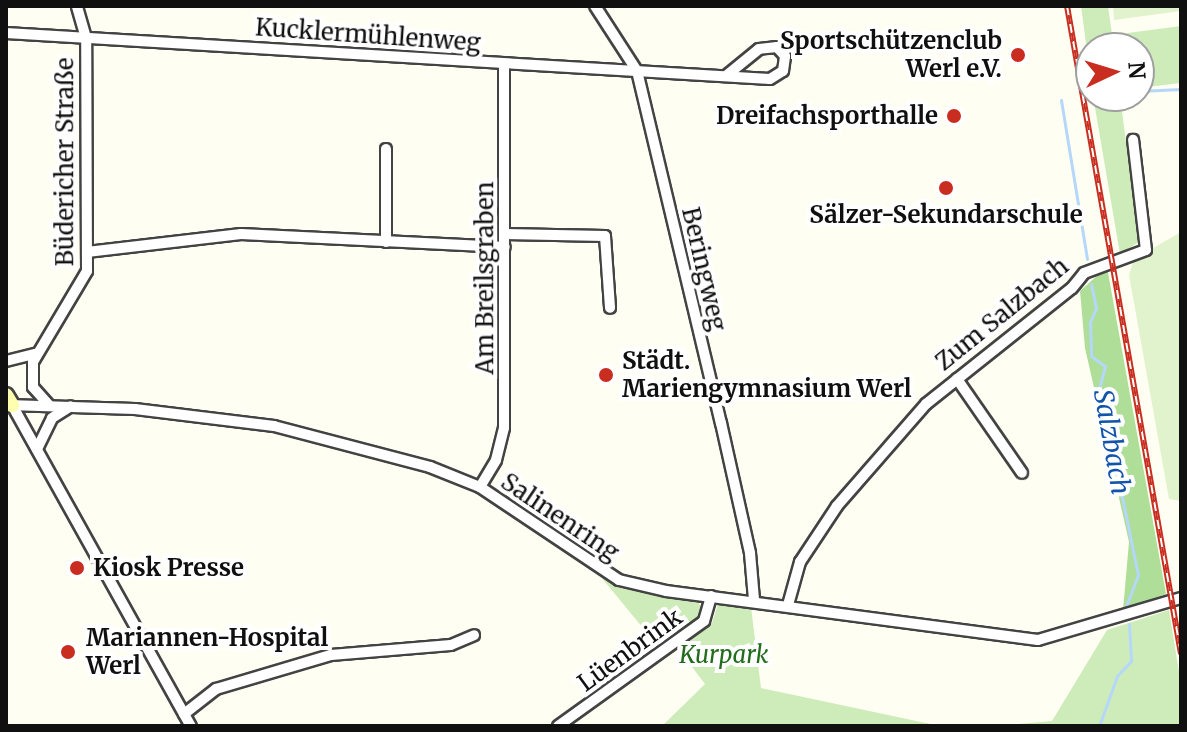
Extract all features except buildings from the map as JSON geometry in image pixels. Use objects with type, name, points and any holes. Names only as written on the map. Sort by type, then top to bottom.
[{"type":"street","name":"Büdericher Straße","points":[[35,354],[81,286],[87,252],[86,38],[77,6]]},
{"type":"street","name":"Beringweg","points":[[595,6],[637,71],[750,553],[754,600]]},
{"type":"street","name":"Kucklermühlenweg","points":[[6,33],[770,79],[783,71],[785,56],[777,47],[759,49],[727,75]]},
{"type":"street","name":"Am Breilsgraben","points":[[480,487],[496,460],[504,428],[504,64]]},
{"type":"street","name":"Zum Salzbach","points":[[788,605],[803,555],[837,506],[926,404],[1072,288],[1084,273],[1146,250],[1133,140]]},
{"type":"street","points":[[386,149],[386,242]]},
{"type":"street","points":[[87,252],[241,234],[505,247]]},
{"type":"street","points":[[505,234],[605,236],[610,308]]},
{"type":"street","points":[[6,361],[35,354],[33,387],[49,405]]},
{"type":"street","points":[[957,379],[1022,473]]},
{"type":"street","points":[[8,402],[191,726]]},
{"type":"street","name":"Salinenring","points":[[8,402],[274,426],[430,467],[480,487],[619,580],[711,596],[1038,640],[1181,598]]},
{"type":"street","points":[[37,449],[52,418],[71,406]]},
{"type":"street","name":"Lüenbrink","points":[[558,726],[704,621],[711,596]]},
{"type":"street","points":[[184,714],[216,689],[303,662],[361,649],[451,645],[474,635]]},
{"type":"green space","points":[[1081,6],[1108,6],[1112,32],[1084,32]]},
{"type":"green space","points":[[1113,6],[1181,6],[1181,11],[1114,20]]},
{"type":"green space","points":[[1181,26],[1181,83],[1155,86],[1155,32],[1135,32]]},
{"type":"green space","points":[[1096,112],[1122,112],[1139,242],[1120,254]]},
{"type":"green space","points":[[1181,232],[1181,501],[1169,499],[1129,275],[1134,259]]},
{"type":"green space","points":[[1107,267],[1166,594],[1123,610],[1129,542],[1085,348],[1080,291]]},
{"type":"green space","points":[[601,577],[627,587],[697,599],[703,612],[661,650]]},
{"type":"green space","name":"Kurpark","points":[[718,604],[751,607],[761,688],[940,726],[662,726],[705,684],[679,650],[712,623]]},
{"type":"green space","points":[[1169,610],[1181,684],[1181,726],[995,726],[1052,721],[1107,630]]},
{"type":"waterway","name":"Salzbach","points":[[1155,90],[1181,89]]},
{"type":"waterway","name":"Salzbach","points":[[1061,100],[1087,259]]},
{"type":"waterway","name":"Salzbach","points":[[1091,284],[1096,308],[1090,322],[1091,356],[1105,366],[1098,392],[1111,406],[1107,429],[1119,455],[1118,477],[1138,575],[1126,606]]},
{"type":"waterway","name":"Salzbach","points":[[1099,726],[1117,676],[1131,661],[1129,624]]},
{"type":"railway","points":[[1067,6],[1181,654]]},
{"type":"place","name":"Sportschützenclub Werl e.V.","points":[[1018,55]]},
{"type":"place","name":"Dreifachsporthalle","points":[[954,116]]},
{"type":"place","name":"Sälzer-Sekundarschule","points":[[946,188]]},
{"type":"place","name":"Städt. Mariengymnasium Werl","points":[[606,375]]},
{"type":"place","name":"Kiosk Presse","points":[[77,568]]},
{"type":"place","name":"Mariannen-Hospital Werl","points":[[68,652]]}]
